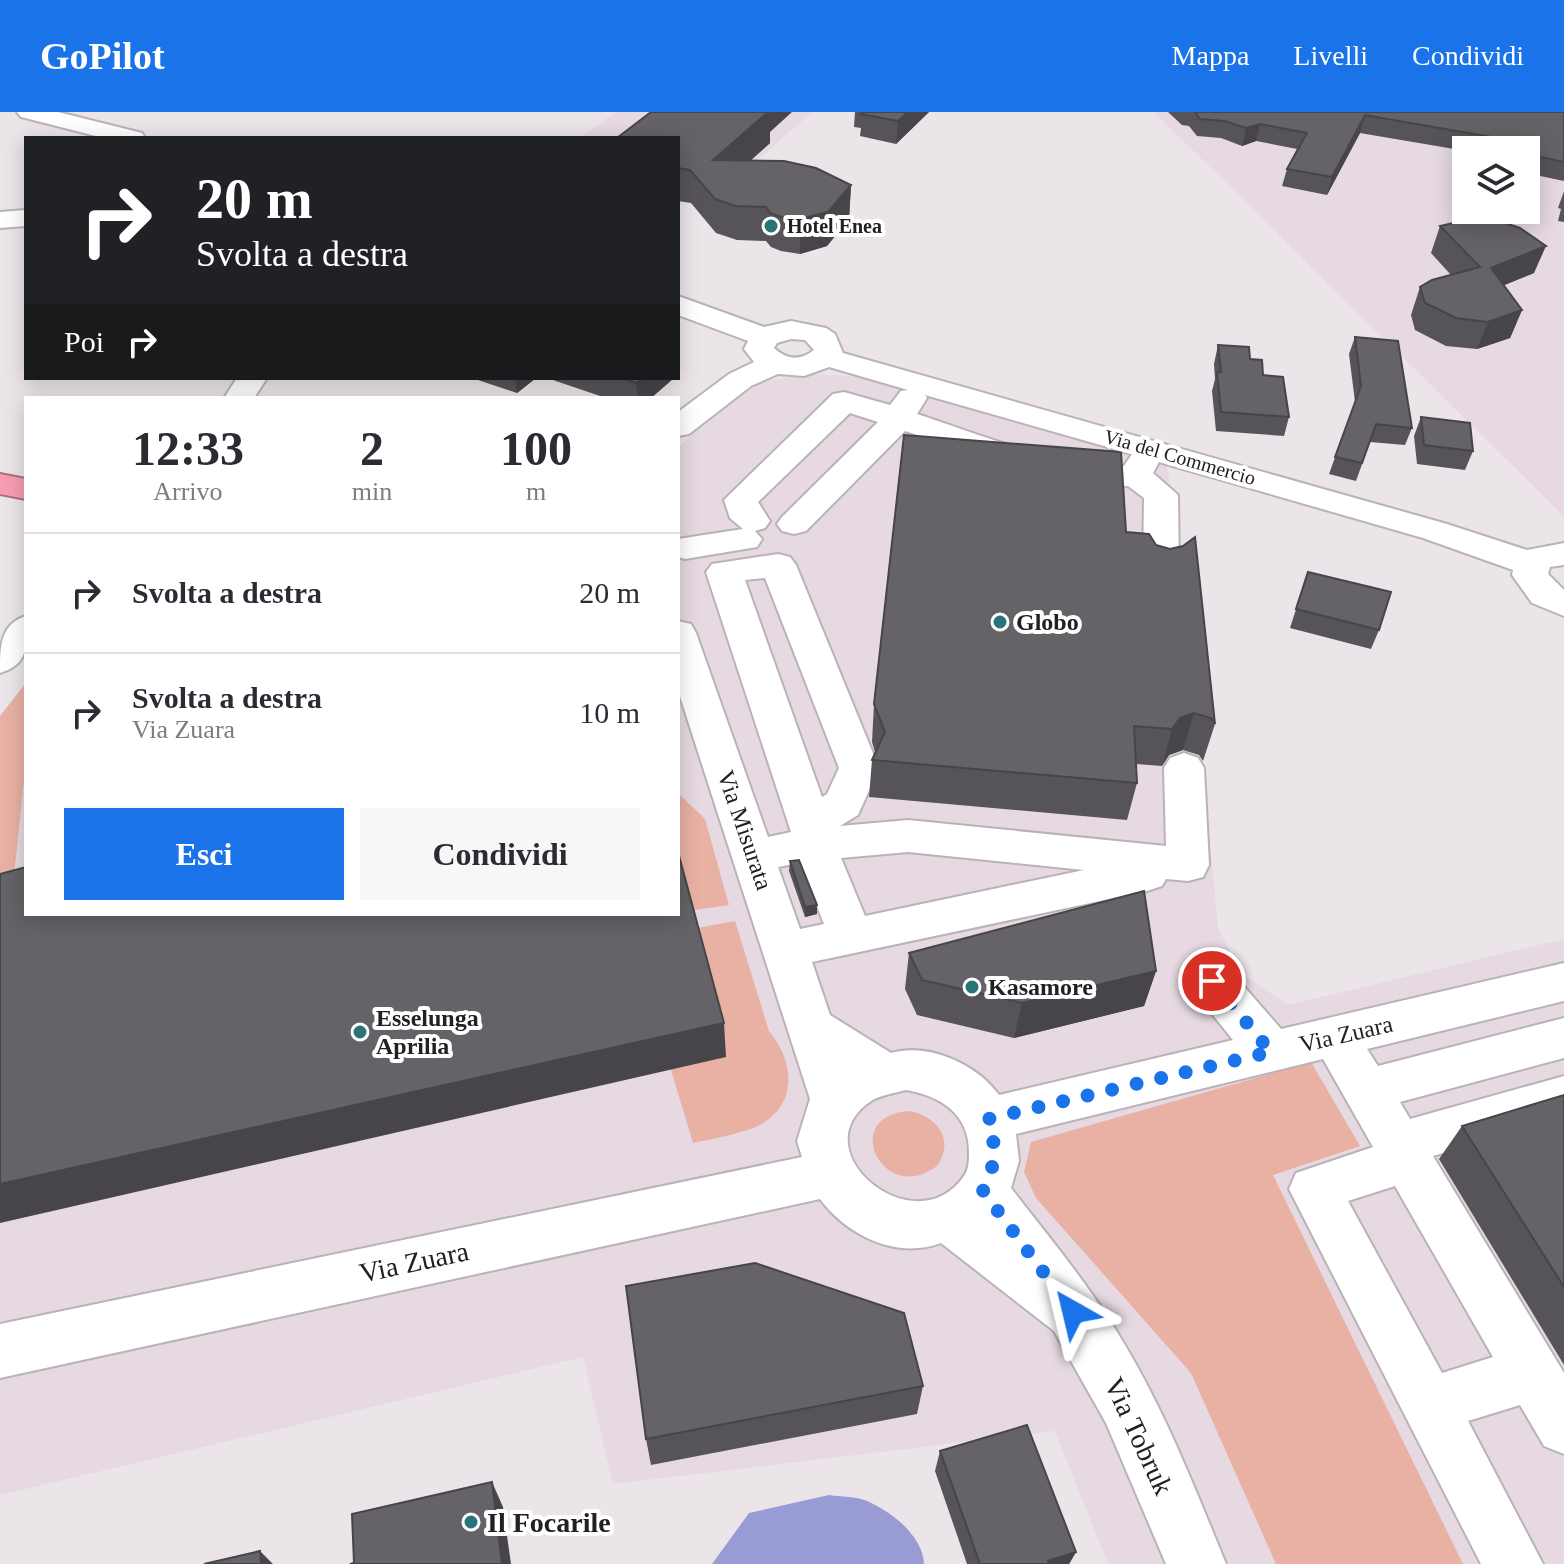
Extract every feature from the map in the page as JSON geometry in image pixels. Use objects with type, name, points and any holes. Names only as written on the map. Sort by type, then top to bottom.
[{"type":"highway","points":[[0,484],[24,489]]},
{"type":"street","points":[[29,112],[125,136]]},
{"type":"street","points":[[0,220],[24,218]]},
{"type":"street","points":[[680,425],[740,380],[770,351],[682,307]]},
{"type":"street","name":"Via del Commercio","points":[[770,351],[791,330],[814,333],[828,343],[826,357],[925,384],[1143,462],[1548,559]]},
{"type":"street","points":[[680,555],[761,544],[780,550],[796,541],[799,535],[794,524],[900,418],[903,409],[925,384]]},
{"type":"street","points":[[812,834],[843,804],[859,768],[741,500],[844,401],[1046,465],[1103,478],[1143,462],[1161,495],[1161,573]]},
{"type":"street","points":[[761,544],[724,572],[812,834],[851,936]]},
{"type":"street","points":[[1548,559],[1530,575],[1545,595],[1564,604]]},
{"type":"street","points":[[0,660],[24,630]]},
{"type":"street","name":"Via Misurata","points":[[680,645],[693,720],[754,856],[835,1102]]},
{"type":"street","points":[[1184,768],[1188,865]]},
{"type":"street","points":[[754,856],[812,834],[908,836],[1188,865]]},
{"type":"street","points":[[785,950],[1188,865]]},
{"type":"street","points":[[1212,981],[1271,1052]]},
{"type":"street","name":"Via Zuara","points":[[988,1119],[1564,982]]},
{"type":"street","points":[[811,1027],[881,1072]]},
{"type":"street","points":[[1335,1037],[1564,1426]]},
{"type":"street","points":[[1367,1090],[1564,1038]]},
{"type":"street","points":[[906,1069],[931,1073],[954,1083],[974,1099],[988,1119],[996,1144],[994,1168],[966,1205],[922,1224],[893,1223],[867,1212],[844,1196],[829,1174],[822,1149],[824,1124],[835,1102],[862,1079],[881,1072],[906,1069]]},
{"type":"street","points":[[1513,1564],[1314,1189],[1403,1152],[1564,1097]]},
{"type":"street","name":"Via Zuara","points":[[0,1351],[829,1174]]},
{"type":"street","name":"Via Tobruk","points":[[966,1205],[1073,1312],[1100,1353],[1130,1412],[1196,1564]]},
{"type":"street","points":[[1429,1405],[1533,1373]]},
{"type":"shaded area","points":[[616,112],[812,112],[724,190],[680,140],[680,136],[583,136]]},
{"type":"shaded area","points":[[1154,112],[1564,112],[1564,517]]},
{"type":"shaded area","points":[[810,374],[870,377],[1167,466],[1185,575],[1218,928],[1242,974],[1288,1005],[1564,939],[1564,1564],[1108,1564],[1055,1431],[613,1484],[583,1357],[0,1495],[0,716],[24,686],[24,916],[680,916],[680,446],[723,405],[766,381]]},
{"type":"shaded area","points":[[24,686],[24,781],[0,1006],[0,716]]},
{"type":"shaded area","points":[[680,795],[705,819],[729,905],[687,911],[680,885]]},
{"type":"shaded area","points":[[735,921],[769,1031],[785,1060],[788,1088],[783,1102],[763,1123],[741,1132],[693,1143],[671,1070],[692,929]]},
{"type":"shaded area","points":[[1311,1062],[1360,1146],[1273,1175],[1463,1564],[1276,1564],[1191,1373],[1036,1198],[1024,1172],[1031,1142]]},
{"type":"shaded area","points":[[910,1111],[929,1118],[944,1139],[937,1166],[917,1176],[900,1175],[886,1168],[876,1155],[873,1141],[876,1127],[888,1116]]},
{"type":"water","points":[[829,1495],[863,1499],[896,1518],[918,1544],[924,1564],[712,1564],[749,1513]]},
{"type":"building","points":[[651,112],[768,112],[713,160],[784,161],[816,168],[851,185],[828,212],[800,219],[781,217],[770,213],[766,207],[736,206],[715,199],[690,170],[680,168],[680,136],[620,136]]},
{"type":"building","points":[[908,112],[898,121],[861,114]]},
{"type":"building","points":[[1195,112],[1564,112],[1564,162],[1540,157],[1540,136],[1486,136],[1365,115],[1332,177],[1287,169],[1307,133],[1260,124],[1246,128],[1225,121],[1200,119]]},
{"type":"building","points":[[1452,223],[1508,224],[1520,228],[1546,246],[1491,268],[1522,310],[1488,322],[1456,318],[1425,303],[1420,287],[1432,280],[1480,267],[1440,226]]},
{"type":"building","points":[[1355,337],[1398,341],[1412,428],[1376,424],[1362,463],[1335,457],[1361,386]]},
{"type":"building","points":[[1218,345],[1249,347],[1250,359],[1262,360],[1263,375],[1283,377],[1289,417],[1221,412]]},
{"type":"building","points":[[1421,417],[1470,423],[1473,451],[1424,445]]},
{"type":"building","points":[[904,435],[1121,452],[1126,532],[1149,534],[1156,545],[1170,549],[1183,546],[1195,537],[1215,724],[1211,718],[1194,713],[1180,718],[1172,729],[1134,726],[1137,783],[872,760],[885,732],[874,704]]},
{"type":"building","points":[[1308,572],[1391,592],[1379,630],[1296,609]]},
{"type":"building","name":"Esselunga Aprilia","points":[[680,859],[724,1023],[0,1184],[0,874],[24,868],[24,916],[680,916]]},
{"type":"building","points":[[799,860],[817,905],[805,907],[790,861]]},
{"type":"building","points":[[1144,891],[1156,971],[1022,1003],[922,980],[909,953]]},
{"type":"building","points":[[1564,1095],[1564,1287],[1462,1126]]},
{"type":"building","points":[[755,1263],[904,1313],[923,1386],[646,1439],[626,1286]]},
{"type":"building","points":[[1027,1425],[1076,1552],[1048,1561],[1049,1564],[980,1564],[940,1451]]},
{"type":"building","points":[[492,1482],[502,1564],[350,1564],[354,1563],[352,1514]]},
{"type":"building","points":[[260,1551],[261,1564],[204,1564]]},
{"type":"place","name":"Hotel Enea","points":[[771,226]]},
{"type":"place","name":"Globo","points":[[1000,622]]},
{"type":"place","name":"Kasamore","points":[[972,987]]},
{"type":"place","name":"Esselunga Aprilia","points":[[360,1032]]},
{"type":"place","name":"Il Focarile","points":[[471,1522]]},
{"type":"route","points":[[1073,1312],[983,1191],[994,1168],[996,1144],[988,1119],[1271,1052],[1212,981]]}]
